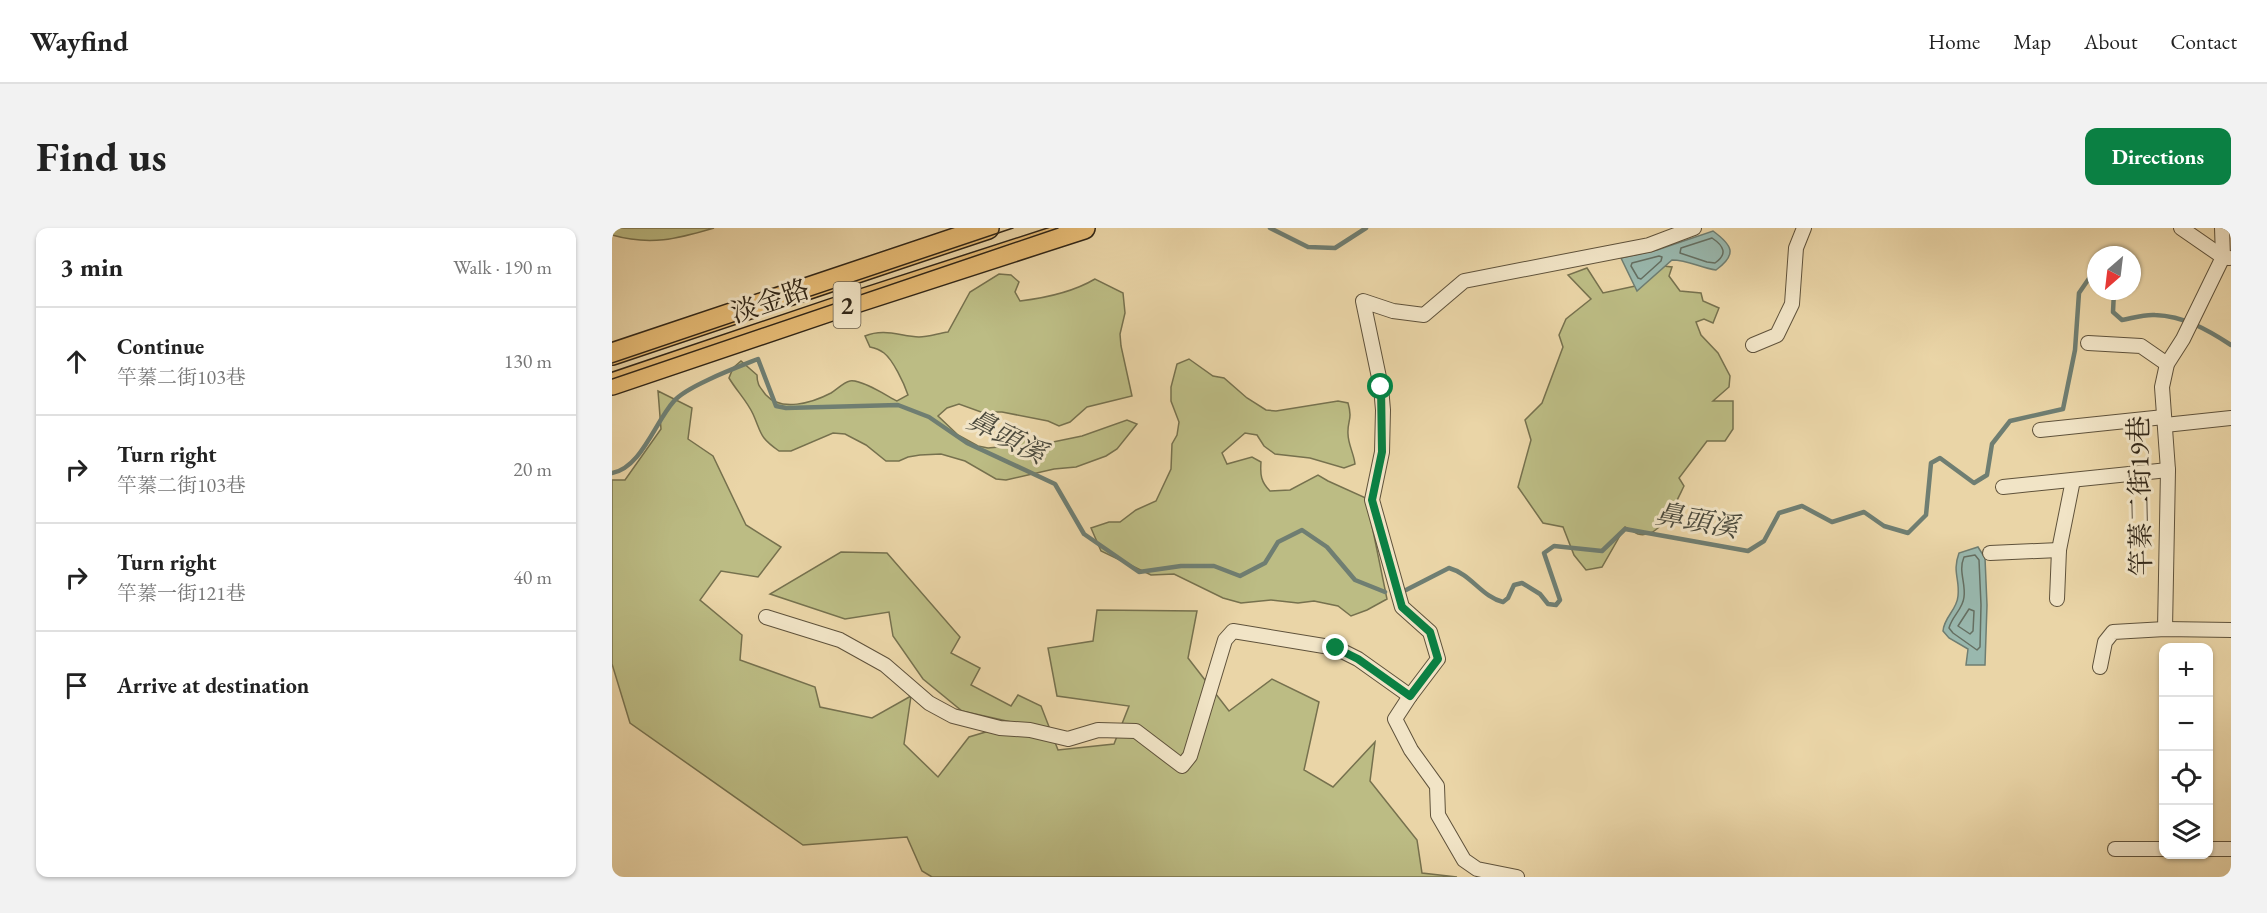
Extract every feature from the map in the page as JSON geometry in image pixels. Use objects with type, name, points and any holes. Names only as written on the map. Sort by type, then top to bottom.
[{"type":"main road","name":"淡金路","points":[[612,354],[988,228]]},
{"type":"main road","name":"淡金路","points":[[612,384],[1084,228]]},
{"type":"street","points":[[1517,877],[1477,869],[1464,860],[1438,815],[1437,786],[1410,750],[1395,719],[1438,659],[1430,632],[1402,607],[1372,500],[1382,452],[1383,410],[1381,387],[1363,302],[1393,311],[1424,315],[1464,281],[1648,245],[1694,228]]},
{"type":"street","points":[[1754,345],[1777,335],[1792,304],[1796,248],[1804,228]]},
{"type":"street","points":[[2181,228],[2227,258]]},
{"type":"street","points":[[2222,228],[2227,258]]},
{"type":"street","name":"竿蓁二街19巷","points":[[2165,629],[2168,470],[2162,387],[2167,364],[2227,258]]},
{"type":"street","points":[[2088,343],[2141,346],[2167,364]]},
{"type":"street","points":[[2040,430],[2231,418]]},
{"type":"street","points":[[2002,487],[2168,470]]},
{"type":"street","points":[[2057,599],[2059,550],[2073,480]]},
{"type":"street","points":[[1990,553],[2059,550]]},
{"type":"street","points":[[766,617],[840,640],[885,665],[929,703],[953,716],[999,728],[1030,730],[1068,740],[1098,730],[1136,731],[1182,766],[1190,756],[1225,640],[1233,631],[1336,648],[1358,659],[1410,696]]},
{"type":"street","points":[[2100,667],[2105,642],[2113,632],[2165,629],[2231,630]]},
{"type":"street","points":[[2115,849],[2159,849]]},
{"type":"street","points":[[2213,849],[2231,849]]},
{"type":"green space","points":[[612,228],[714,228],[675,238],[651,241],[612,235]]},
{"type":"green space","points":[[1663,266],[1672,267],[1669,276],[1680,291],[1701,293],[1703,301],[1719,308],[1713,323],[1704,319],[1696,322],[1701,335],[1718,353],[1730,376],[1729,387],[1713,401],[1733,401],[1733,429],[1725,441],[1707,441],[1679,478],[1684,486],[1661,526],[1646,534],[1638,534],[1625,527],[1602,567],[1586,570],[1574,555],[1563,527],[1543,523],[1518,487],[1531,440],[1525,420],[1542,403],[1563,347],[1559,335],[1566,319],[1591,299],[1568,275],[1587,268],[1603,293],[1640,285]]},
{"type":"green space","points":[[999,274],[1011,275],[1019,282],[1015,292],[1020,301],[1059,294],[1095,279],[1123,293],[1125,313],[1120,334],[1121,346],[1132,396],[1087,407],[1070,422],[1059,426],[1048,421],[1002,412],[981,412],[959,404],[947,408],[938,416],[958,435],[978,446],[988,448],[1032,438],[1053,442],[1082,436],[1127,420],[1137,424],[1117,449],[1106,456],[1076,467],[1054,469],[1006,480],[996,479],[965,461],[941,454],[886,461],[866,445],[845,434],[833,433],[791,451],[779,451],[764,438],[751,409],[729,378],[733,368],[741,361],[757,375],[758,384],[766,395],[780,403],[806,403],[831,393],[850,381],[867,385],[897,401],[908,395],[901,378],[887,356],[870,347],[865,336],[885,333],[923,337],[948,332],[970,292]]},
{"type":"green space","points":[[1189,359],[1213,376],[1224,378],[1247,398],[1266,410],[1276,411],[1338,401],[1348,403],[1350,413],[1348,438],[1355,464],[1344,468],[1310,458],[1275,454],[1264,446],[1257,435],[1245,433],[1222,453],[1227,464],[1252,457],[1261,462],[1262,478],[1270,491],[1290,490],[1318,475],[1368,499],[1387,599],[1351,616],[1338,606],[1314,601],[1298,603],[1271,600],[1241,603],[1223,598],[1174,574],[1151,575],[1101,551],[1091,528],[1109,522],[1120,522],[1136,510],[1156,501],[1171,469],[1172,444],[1177,435],[1179,422],[1171,401],[1171,387],[1177,364]]},
{"type":"green space","points":[[658,391],[692,408],[688,439],[713,456],[746,525],[781,547],[758,577],[721,571],[700,600],[742,635],[740,660],[815,687],[820,707],[872,718],[911,696],[904,744],[938,777],[969,737],[1016,723],[962,711],[923,679],[893,636],[889,612],[845,619],[770,594],[841,552],[887,553],[960,637],[951,653],[980,668],[971,685],[1011,706],[1018,695],[1041,706],[1058,750],[1114,744],[1129,706],[1057,696],[1048,648],[1093,641],[1097,610],[1197,611],[1188,658],[1229,711],[1272,679],[1319,702],[1304,770],[1333,787],[1375,742],[1370,781],[1417,840],[1422,873],[1457,877],[932,877],[922,871],[907,837],[803,845],[630,723],[612,664],[612,480],[625,480],[661,429]]},
{"type":"water","points":[[1713,231],[1725,241],[1730,250],[1727,259],[1716,270],[1672,260],[1637,291],[1621,258],[1657,250]]},
{"type":"water","points":[[1978,547],[1985,558],[1987,605],[1985,665],[1966,665],[1968,649],[1949,638],[1943,631],[1957,601],[1956,565],[1959,553]]},
{"type":"waterway","points":[[1270,228],[1308,247],[1335,248],[1366,228]]},
{"type":"waterway","name":"鼻頭溪","points":[[1406,590],[1449,568],[1464,575],[1489,595],[1503,602],[1508,598],[1514,585],[1522,583],[1540,594],[1548,604],[1556,605],[1560,600],[1544,553],[1554,546],[1602,551],[1625,529],[1748,551],[1764,541],[1779,513],[1802,506],[1832,522],[1864,512],[1884,526],[1908,533],[1926,515],[1931,463],[1940,458],[1974,483],[1987,475],[1992,444],[2010,421],[2063,409],[2075,350],[2079,293],[2087,281]]},
{"type":"waterway","name":"鼻頭溪","points":[[2114,300],[2113,312],[2122,320],[2151,315],[2176,318],[2204,329],[2231,345]]},
{"type":"waterway","name":"鼻頭溪","points":[[612,473],[631,463],[639,454],[667,410],[681,395],[713,377],[758,359],[776,406],[786,408],[898,405],[929,417],[967,443],[1055,484],[1084,534],[1139,572],[1181,566],[1214,566],[1240,576],[1265,563],[1278,542],[1302,530],[1327,547],[1355,580],[1385,592]]},
{"type":"tram line","points":[[612,363],[1013,228]]},
{"type":"tram line","points":[[612,379],[1058,228]]},
{"type":"route","points":[[1336,648],[1358,659],[1410,696],[1438,659],[1430,632],[1402,607],[1372,500],[1382,452],[1381,387]]}]
